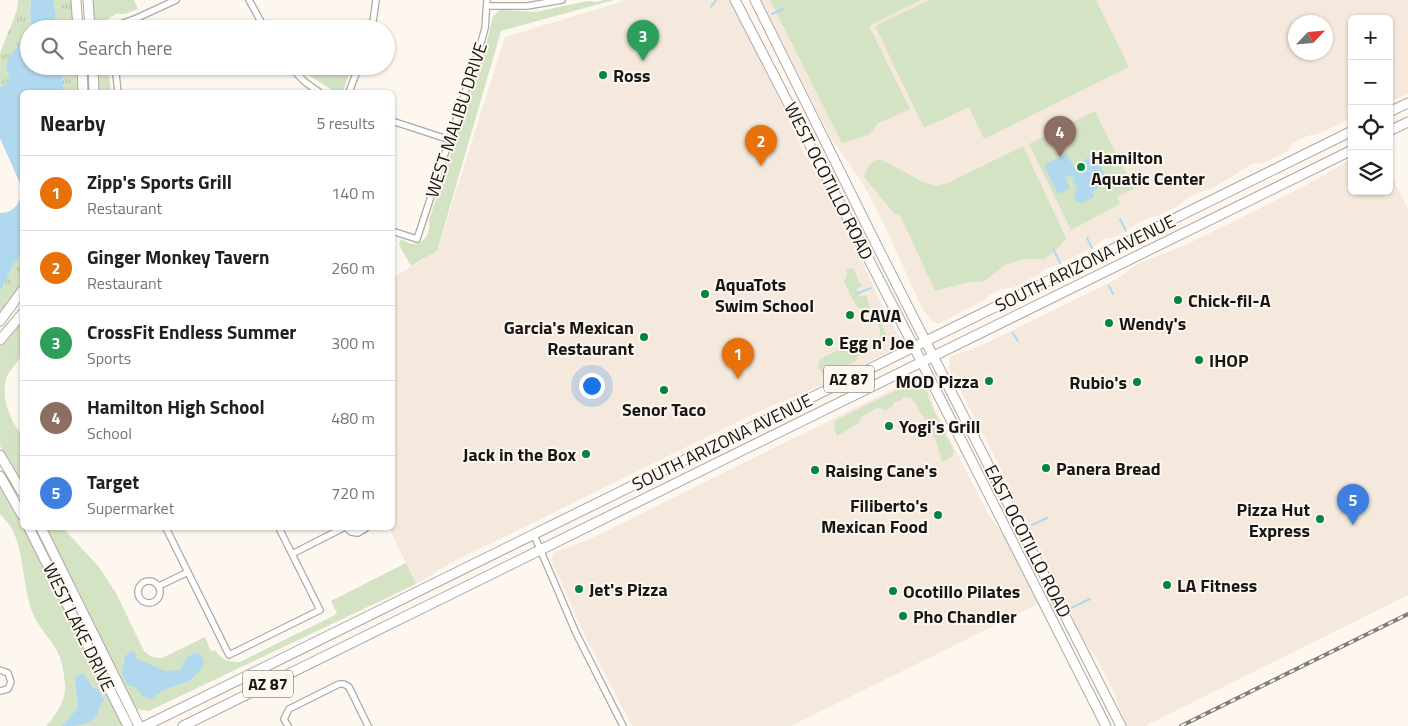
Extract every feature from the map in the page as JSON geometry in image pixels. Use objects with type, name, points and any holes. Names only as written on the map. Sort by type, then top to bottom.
[{"type":"main road","points":[[76,0],[77,20]]},
{"type":"main road","points":[[88,0],[89,20]]},
{"type":"main road","name":"WEST OCOTILLO ROAD","points":[[735,0],[922,363]]},
{"type":"main road","name":"WEST OCOTILLO ROAD","points":[[755,0],[934,357]]},
{"type":"main road","points":[[82,75],[83,90]]},
{"type":"main road","points":[[93,75],[94,90]]},
{"type":"main road","points":[[1393,110],[1408,103]]},
{"type":"main road","points":[[1393,129],[1408,122]]},
{"type":"main road","name":"SOUTH ARIZONA AVENUE","points":[[145,726],[1348,133]]},
{"type":"main road","name":"SOUTH ARIZONA AVENUE","points":[[183,726],[1348,152]]},
{"type":"main road","points":[[0,321],[20,294]]},
{"type":"main road","points":[[0,340],[20,316]]},
{"type":"main road","name":"EAST OCOTILLO ROAD","points":[[934,357],[1121,726]]},
{"type":"main road","name":"EAST OCOTILLO ROAD","points":[[922,363],[1106,726]]},
{"type":"main road","points":[[0,456],[20,489]]},
{"type":"main road","points":[[0,476],[20,511]]},
{"type":"main road","points":[[1002,520],[1014,514]]},
{"type":"main road","name":"WEST LAKE DRIVE","points":[[30,530],[128,726]]},
{"type":"main road","name":"WEST LAKE DRIVE","points":[[42,530],[138,726]]},
{"type":"street","points":[[132,20],[176,0]]},
{"type":"street","points":[[249,0],[261,20]]},
{"type":"street","points":[[373,20],[376,0]]},
{"type":"street","points":[[487,3],[526,6],[562,0]]},
{"type":"street","name":"WEST MALIBU DRIVE","points":[[395,232],[417,240],[479,50],[485,28],[487,3]]},
{"type":"street","points":[[116,75],[118,90]]},
{"type":"street","points":[[298,75],[316,90]]},
{"type":"street","points":[[350,90],[356,75]]},
{"type":"street","points":[[395,122],[450,140]]},
{"type":"street","points":[[167,530],[229,655],[320,610],[281,530]]},
{"type":"street","points":[[292,554],[341,530]]},
{"type":"street","points":[[348,530],[358,533],[363,530]]},
{"type":"street","points":[[534,535],[576,633],[623,726]]},
{"type":"street","points":[[159,586],[188,572]]},
{"type":"street","points":[[144,582],[154,582],[159,586],[159,597],[154,602],[146,603],[140,598],[138,590],[144,582]]},
{"type":"street","points":[[0,670],[8,673],[11,682],[8,689],[0,691]]},
{"type":"street","points":[[288,726],[284,719],[287,711],[339,684],[349,687],[368,726]]},
{"type":"shaded area","points":[[627,0],[729,0],[769,77],[804,153],[822,180],[856,246],[876,293],[899,337],[898,345],[893,350],[811,390],[766,408],[449,564],[416,584],[390,530],[395,530],[395,277],[437,251],[505,37]]},
{"type":"shaded area","points":[[761,0],[1408,0],[1408,94],[1393,100],[1393,15],[1348,15],[1348,120],[1316,135],[1310,135],[1293,142],[1289,150],[1264,163],[1252,164],[1213,188],[1194,194],[1160,215],[1146,219],[1114,237],[1104,239],[1094,247],[1057,265],[1044,269],[1038,275],[1015,287],[990,294],[983,301],[938,324],[930,319],[922,308],[881,218],[862,182],[832,140]]},
{"type":"shaded area","points":[[1348,161],[1348,195],[1393,195],[1393,180],[1408,209],[1408,595],[1145,726],[1127,726],[1097,658],[1085,643],[1027,521],[1014,502],[1005,477],[949,368],[950,358],[978,347],[1117,279],[1137,264],[1181,247],[1306,185]]},
{"type":"shaded area","points":[[916,378],[922,380],[927,385],[935,409],[957,453],[988,514],[1005,537],[1038,604],[791,726],[632,726],[584,634],[553,564],[553,553],[588,540]]},
{"type":"green space","points":[[18,0],[31,0],[30,20],[20,20],[20,54],[6,84],[0,87],[0,53],[17,10]]},
{"type":"green space","points":[[53,0],[73,0],[75,20],[55,20]]},
{"type":"green space","points":[[92,0],[134,0],[138,9],[125,14],[116,14],[108,20],[94,20]]},
{"type":"green space","points":[[614,0],[501,31],[437,251],[411,266],[399,245],[401,239],[411,244],[416,244],[423,240],[428,233],[429,220],[485,49],[493,16],[500,10],[535,12],[588,1],[597,2]]},
{"type":"green space","points":[[770,0],[921,0],[869,26],[910,109],[877,124],[869,135],[842,143]]},
{"type":"green space","points":[[929,0],[1096,0],[1129,67],[984,139],[969,107],[924,128],[875,26]]},
{"type":"green space","points":[[62,75],[79,75],[80,90],[64,90]]},
{"type":"green space","points":[[98,75],[109,75],[111,90],[99,90]]},
{"type":"green space","points":[[309,75],[349,75],[344,90],[332,90]]},
{"type":"green space","name":"Hamilton Aquatic Center","points":[[1095,111],[1134,189],[1117,197],[1120,204],[1071,230],[1029,144]]},
{"type":"green space","points":[[1023,146],[1066,238],[1045,259],[1024,259],[1005,265],[984,281],[965,283],[935,291],[901,217],[893,212],[864,177],[871,163],[880,159],[923,182],[936,186],[948,183]]},
{"type":"green space","points":[[20,256],[20,286],[0,312],[0,290]]},
{"type":"green space","points":[[848,268],[854,269],[859,282],[863,286],[857,289],[860,297],[866,295],[871,310],[882,325],[887,337],[880,345],[860,354],[856,361],[825,376],[818,367],[820,359],[851,344],[854,349],[859,351],[871,345],[880,336],[879,326],[873,318],[857,306],[848,291],[844,281]]},
{"type":"green space","points":[[20,318],[20,357],[7,377],[5,392],[10,416],[20,432],[20,480],[0,446],[0,343]]},
{"type":"green space","points":[[915,381],[924,384],[933,409],[954,451],[952,457],[942,462],[936,441],[924,417],[911,398],[903,397],[885,411],[877,408],[861,417],[859,423],[837,436],[834,429],[836,420]]},
{"type":"green space","points":[[0,485],[20,522],[20,530],[24,530],[124,726],[46,726],[57,712],[64,697],[65,686],[61,660],[57,650],[33,614],[16,539],[11,527],[0,514]]},
{"type":"green space","points":[[47,530],[65,530],[99,567],[116,593],[144,651],[157,658],[162,658],[205,637],[211,651],[215,650],[226,660],[240,662],[337,614],[331,601],[406,563],[416,584],[149,711],[135,709]]},
{"type":"water","points":[[31,0],[53,0],[55,20],[30,20]]},
{"type":"water","points":[[20,44],[20,75],[62,75],[64,90],[20,90],[20,183],[0,138],[0,87],[6,84],[9,75],[6,67],[8,59]]},
{"type":"water","points":[[1067,154],[1076,171],[1081,169],[1078,163],[1095,155],[1106,176],[1105,184],[1092,192],[1094,197],[1080,204],[1074,196],[1077,189],[1072,180],[1075,177],[1065,177],[1070,188],[1058,194],[1044,165]]},
{"type":"water","points":[[20,198],[20,256],[0,291],[0,213],[10,211],[19,202]]},
{"type":"water","points":[[132,651],[135,652],[135,656],[138,659],[165,671],[181,670],[187,658],[194,653],[198,653],[203,658],[204,664],[195,676],[187,682],[165,689],[151,699],[142,696],[135,687],[127,685],[122,674],[125,656]]},
{"type":"water","points":[[80,674],[84,674],[94,689],[98,689],[104,700],[94,719],[86,723],[62,726],[78,708],[75,678]]},
{"type":"waterway","points":[[711,7],[716,0]]},
{"type":"waterway","points":[[772,14],[783,9]]},
{"type":"waterway","points":[[1120,219],[1126,231]]},
{"type":"waterway","points":[[1087,238],[1092,248]]},
{"type":"waterway","points":[[1054,250],[1060,263]]},
{"type":"waterway","points":[[1109,286],[1113,294]]},
{"type":"waterway","points":[[856,294],[871,288]]},
{"type":"waterway","points":[[1013,333],[1018,341]]},
{"type":"waterway","points":[[962,387],[977,379]]},
{"type":"waterway","points":[[1032,525],[1047,518]]},
{"type":"waterway","points":[[1071,608],[1090,599]]},
{"type":"railway","points":[[1181,726],[1408,614]]},
{"type":"place","name":"CrossFit Endless Summer","points":[[643,61]]},
{"type":"place","name":"Ross","points":[[603,75]]},
{"type":"place","name":"Hamilton High School","points":[[1060,157]]},
{"type":"place","name":"Ginger Monkey Tavern","points":[[761,166]]},
{"type":"place","name":"Hamilton Aquatic Center","points":[[1081,167]]},
{"type":"place","name":"AquaTots Swim School","points":[[705,294]]},
{"type":"place","name":"Chick-fil-A","points":[[1178,300]]},
{"type":"place","name":"CAVA","points":[[850,315]]},
{"type":"place","name":"Wendy's","points":[[1109,323]]},
{"type":"place","name":"Garcia's Mexican Restaurant","points":[[644,337]]},
{"type":"place","name":"Egg n' Joe","points":[[829,342]]},
{"type":"place","name":"IHOP","points":[[1199,360]]},
{"type":"place","name":"Zipp's Sports Grill","points":[[738,379]]},
{"type":"place","name":"MOD Pizza","points":[[989,381]]},
{"type":"place","name":"Rubio's","points":[[1137,382]]},
{"type":"place","name":"Senor Taco","points":[[664,390]]},
{"type":"place","name":"Yogi's Grill","points":[[889,426]]},
{"type":"place","name":"Jack in the Box","points":[[586,454]]},
{"type":"place","name":"Panera Bread","points":[[1046,468]]},
{"type":"place","name":"Raising Cane's","points":[[815,470]]},
{"type":"place","name":"Filiberto's Mexican Food","points":[[938,515]]},
{"type":"place","name":"Pizza Hut Express","points":[[1320,519]]},
{"type":"place","name":"Target","points":[[1353,525]]},
{"type":"place","name":"LA Fitness","points":[[1167,585]]},
{"type":"place","name":"Jet's Pizza","points":[[579,589]]},
{"type":"place","name":"Ocotillo Pilates","points":[[893,591]]},
{"type":"place","name":"Pho Chandler","points":[[903,616]]}]
